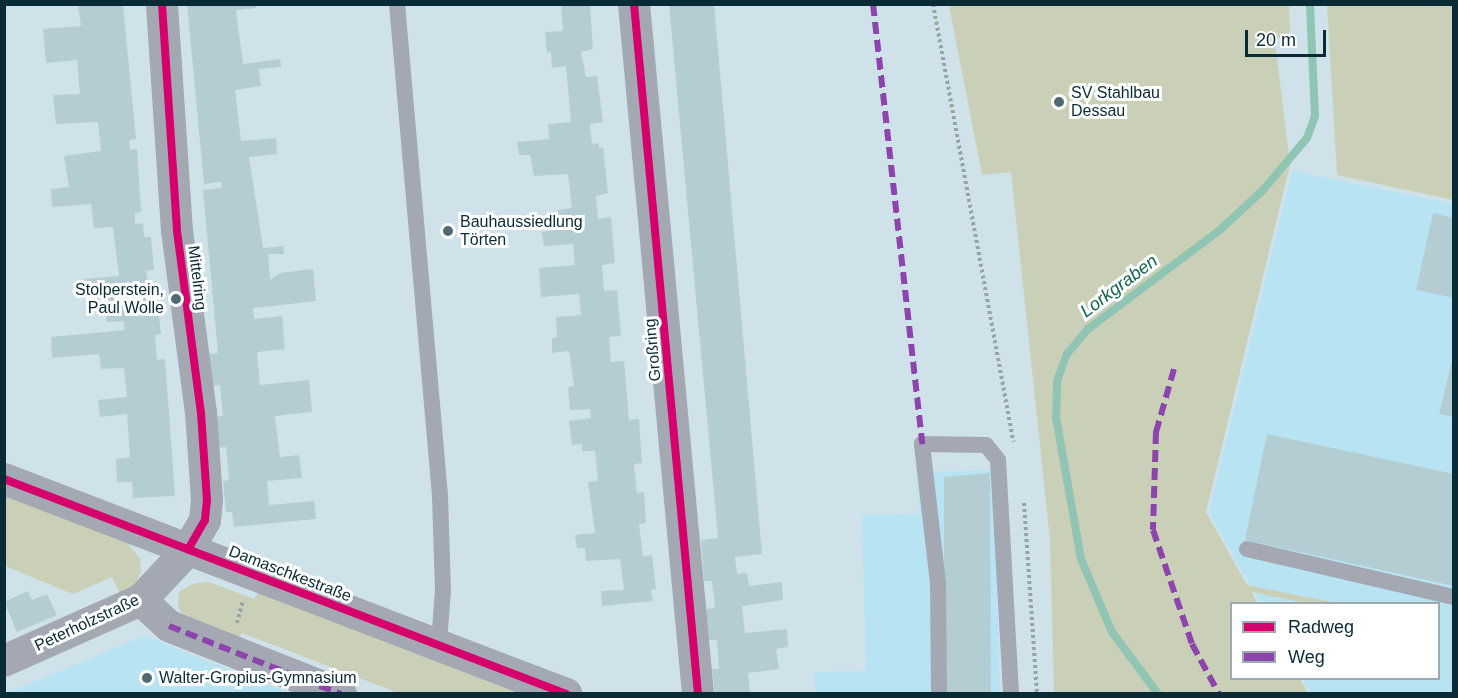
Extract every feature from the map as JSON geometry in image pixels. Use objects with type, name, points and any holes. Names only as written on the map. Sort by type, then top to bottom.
[{"type":"street","name":"Mittelring","points":[[162,4],[177,231],[201,413],[207,500],[205,520],[188,550]]},
{"type":"street","name":"Großring","points":[[634,4],[698,693]]},
{"type":"street","name":"Damaschkestraße","points":[[4,479],[566,693]]},
{"type":"street","name":"Peterholzstraße","points":[[4,661],[141,600],[188,550]]},
{"type":"street","points":[[141,600],[169,626],[341,693]]},
{"type":"lane","points":[[397,4],[440,496],[443,590],[440,630],[435,643]]},
{"type":"lane","points":[[939,693],[938,583],[922,444],[986,445],[998,460],[1011,693]]},
{"type":"lane","points":[[1247,549],[1454,597]]},
{"type":"path","points":[[933,4],[1014,450]]},
{"type":"path","points":[[1023,496],[1037,693]]},
{"type":"shaded area","points":[[1292,171],[1453,204],[1453,693],[1311,693],[1304,680],[1440,680],[1440,602],[1259,602],[1209,512]]},
{"type":"shaded area","points":[[993,470],[1000,693],[816,693],[814,672],[866,671],[862,515],[920,514],[916,472]]},
{"type":"shaded area","name":"Walter-Gropius-Gymnasium","points":[[144,636],[211,662],[289,693],[8,693]]},
{"type":"green space","points":[[949,5],[1289,5],[1290,32],[1275,40],[1290,165],[1206,512],[1247,585],[1332,602],[1300,602],[1252,592],[1257,602],[1230,602],[1230,680],[1301,680],[1308,693],[1054,693],[1050,540],[1011,172],[982,175]]},
{"type":"green space","points":[[1327,5],[1453,5],[1453,200],[1337,175]]},
{"type":"green space","points":[[4,494],[125,540],[140,559],[141,572],[135,584],[121,596],[112,577],[73,594],[5,566]]},
{"type":"green space","points":[[209,582],[254,599],[259,591],[529,693],[398,693],[242,633],[238,638],[186,619],[178,607],[179,592],[192,584]]},
{"type":"building","points":[[78,4],[123,5],[136,139],[129,140],[130,150],[137,149],[141,212],[135,213],[135,224],[143,223],[144,237],[151,237],[154,270],[146,271],[150,300],[157,299],[161,334],[155,335],[157,360],[165,359],[175,496],[133,498],[132,482],[117,482],[116,459],[130,457],[127,414],[100,417],[98,400],[127,397],[124,368],[101,369],[99,354],[52,358],[51,337],[125,330],[123,321],[107,322],[103,290],[85,292],[84,279],[119,276],[113,227],[94,228],[91,204],[52,207],[51,189],[69,187],[64,156],[101,151],[98,122],[56,124],[53,95],[80,94],[77,60],[46,63],[43,29],[81,26]]},
{"type":"building","points":[[187,4],[256,4],[256,8],[236,10],[243,64],[280,59],[281,67],[259,69],[261,86],[235,90],[241,141],[276,138],[277,154],[249,157],[263,248],[283,246],[284,254],[268,254],[270,280],[280,273],[313,269],[316,301],[253,308],[254,319],[282,316],[285,349],[257,352],[260,385],[309,380],[312,412],[275,416],[280,457],[299,455],[302,478],[267,481],[269,505],[314,501],[316,519],[234,527],[232,512],[226,512],[223,481],[229,480],[226,447],[216,448],[213,417],[223,416],[220,385],[212,386],[209,354],[218,353],[203,190],[222,188],[221,182],[204,184]]},
{"type":"building","points":[[561,4],[590,5],[593,49],[581,52],[586,77],[597,76],[603,122],[590,124],[592,144],[599,143],[599,148],[603,148],[608,193],[596,196],[598,219],[611,217],[615,263],[602,265],[604,291],[617,290],[621,336],[609,337],[611,362],[624,361],[629,420],[639,419],[642,463],[634,464],[637,493],[644,492],[646,523],[639,524],[643,557],[652,555],[656,589],[651,590],[653,601],[602,606],[601,591],[624,590],[620,559],[586,561],[585,548],[577,548],[575,535],[595,533],[588,482],[598,481],[595,451],[582,451],[582,444],[572,445],[569,421],[591,418],[590,409],[570,410],[568,387],[574,386],[569,351],[552,353],[552,338],[557,337],[556,317],[581,315],[579,294],[541,297],[539,268],[575,265],[573,244],[544,246],[542,232],[559,229],[558,210],[572,208],[568,174],[534,176],[530,155],[519,155],[517,142],[549,139],[548,124],[571,122],[566,66],[552,68],[551,52],[547,53],[545,32],[563,31]]},
{"type":"building","points":[[669,4],[714,4],[762,554],[735,557],[737,574],[747,573],[749,586],[782,582],[783,600],[742,606],[745,633],[787,629],[788,647],[776,649],[779,669],[748,673],[750,692],[758,694],[715,694],[712,669],[719,669],[717,640],[709,640],[706,609],[715,608],[712,581],[704,581],[701,540],[718,538]]},
{"type":"building","points":[[1433,213],[1454,218],[1454,298],[1416,290]]},
{"type":"building","points":[[1454,353],[1454,417],[1439,414]]},
{"type":"building","points":[[1267,434],[1454,474],[1454,586],[1245,540]]},
{"type":"building","points":[[990,473],[991,694],[944,694],[944,477]]},
{"type":"building","points":[[28,591],[32,600],[47,594],[57,615],[17,632],[4,602]]},
{"type":"waterway","name":"Lorkgraben","points":[[1158,694],[1112,632],[1081,559],[1056,417],[1057,381],[1067,354],[1088,329],[1221,229],[1263,190],[1307,138],[1315,116],[1310,4]]},
{"type":"marked path","points":[[873,4],[922,444]]},
{"type":"marked path","points":[[1174,369],[1156,432],[1153,530],[1192,644],[1219,694]]},
{"type":"marked path","points":[[169,626],[341,694]]},
{"type":"cycle path","points":[[162,4],[177,231],[201,413],[207,500],[205,520],[188,550]]},
{"type":"cycle path","points":[[634,4],[698,694]]},
{"type":"cycle path","points":[[4,479],[566,694]]},
{"type":"place","name":"SV Stahlbau Dessau","points":[[1059,102]]},
{"type":"place","name":"Bauhaussiedlung Törten","points":[[448,231]]},
{"type":"place","name":"Stolperstein, Paul Wolle","points":[[176,299]]},
{"type":"place","name":"Walter-Gropius-Gymnasium","points":[[147,678]]}]
